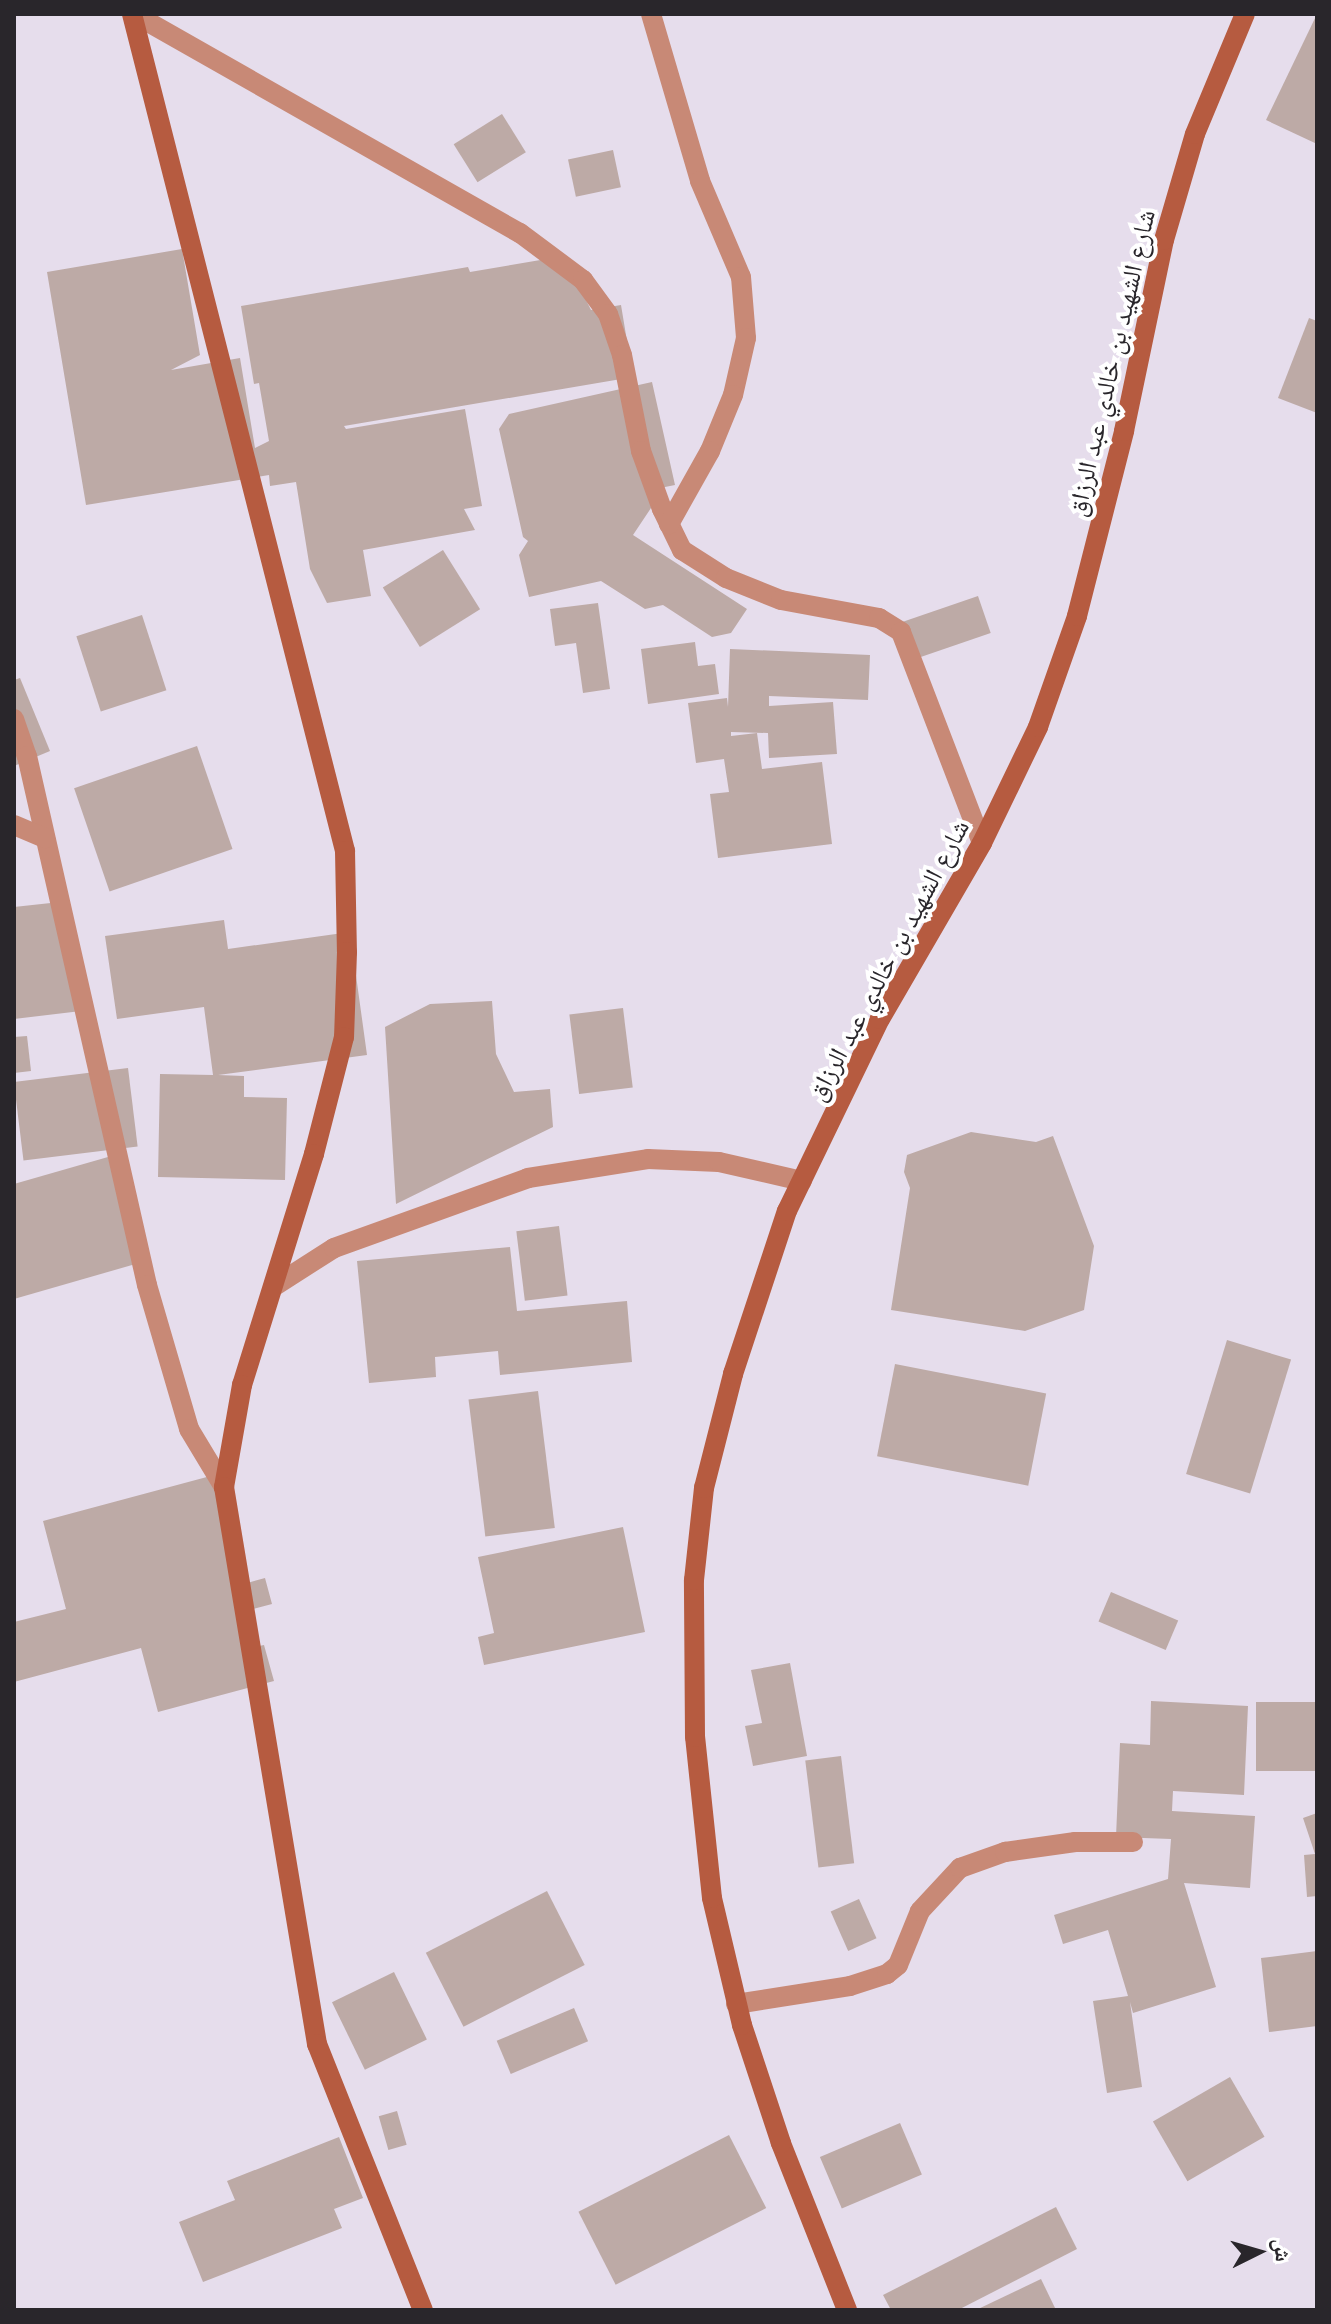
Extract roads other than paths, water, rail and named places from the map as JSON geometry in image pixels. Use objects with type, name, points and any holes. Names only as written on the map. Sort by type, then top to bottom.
[{"type":"main road","points":[[133,14],[345,851],[344,1037],[314,1154],[242,1385],[224,1487],[317,2044],[423,2310]]},
{"type":"main road","name":"شارع الشهيد بن خالدي عبد الرزاق","points":[[847,2310],[781,2143],[736,2004],[712,1898],[695,1737],[694,1580],[704,1488],[733,1374],[787,1211],[880,1019],[982,843],[1038,727],[1077,616],[1124,431],[1164,240],[1195,134],[1245,14]]},
{"type":"street","points":[[133,14],[520,233],[583,280],[608,314],[622,355],[641,451],[682,550],[726,578],[781,600],[879,618],[901,632],[982,843]]},
{"type":"street","points":[[651,14],[700,181],[741,277],[746,338],[733,395],[710,451],[669,524]]},
{"type":"street","points":[[14,719],[27,756],[147,1285],[189,1429],[224,1487]]},
{"type":"street","points":[[14,825],[45,838]]},
{"type":"street","points":[[273,1287],[334,1248],[528,1178],[648,1159],[719,1162],[802,1181]]},
{"type":"street","points":[[736,2004],[850,1986],[887,1974],[898,1965],[920,1911],[960,1868],[1005,1852],[1061,1844],[1133,1842]]}]
